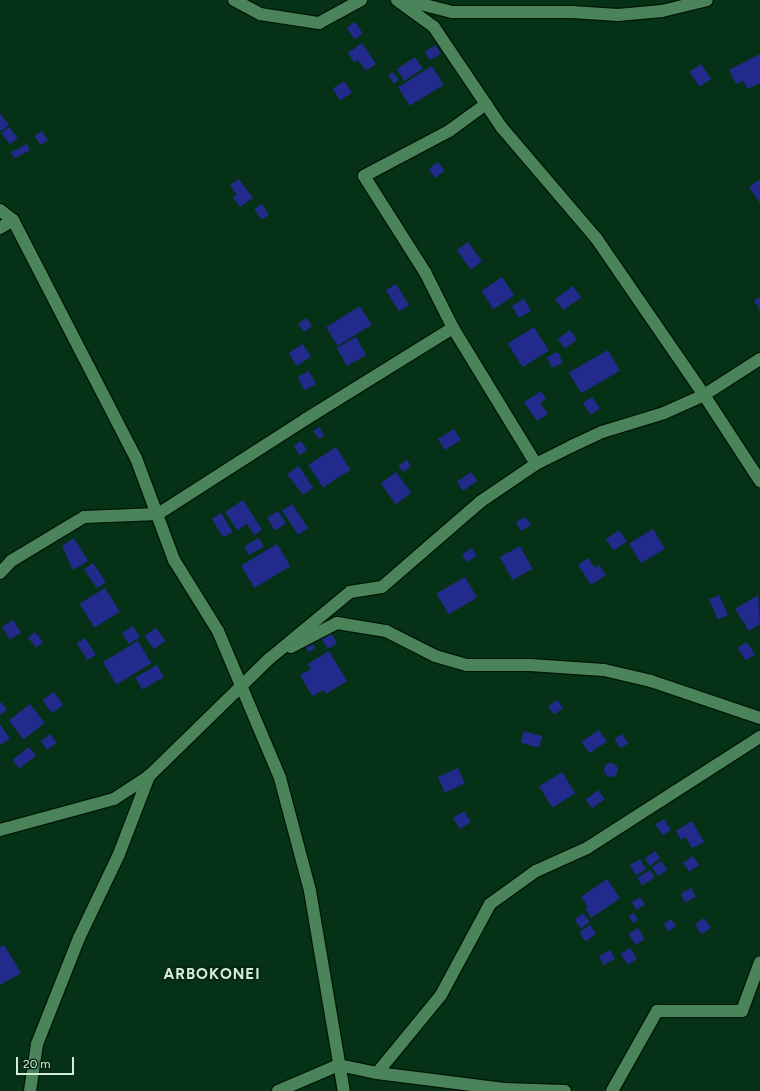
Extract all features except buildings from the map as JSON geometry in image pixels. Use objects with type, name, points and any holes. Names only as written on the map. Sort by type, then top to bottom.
[{"type":"street","points":[[234,0],[260,14],[319,23],[361,0]]},
{"type":"street","points":[[405,2],[452,12],[572,12],[618,15],[662,11],[707,0]]},
{"type":"street","points":[[405,2],[434,27],[502,128],[596,238],[704,395],[760,481]]},
{"type":"street","points":[[486,104],[449,131],[364,176],[425,272],[453,328],[536,464]]},
{"type":"street","points":[[0,210],[13,220],[136,458],[174,560],[218,631],[280,778],[310,891],[344,1091]]},
{"type":"street","points":[[0,228],[13,220]]},
{"type":"street","points":[[0,573],[11,561],[84,517],[158,514],[306,419],[453,328]]},
{"type":"street","points":[[0,830],[114,799],[149,776],[269,659],[350,592],[382,587],[452,524],[536,464],[602,432],[664,413],[704,395],[760,359]]},
{"type":"street","points":[[269,659],[337,623],[386,631],[435,656],[466,665],[530,664],[604,670],[651,681],[760,718]]},
{"type":"street","points":[[377,1073],[441,995],[490,904],[536,871],[587,848],[760,737]]},
{"type":"street","points":[[30,1091],[37,1044],[79,938],[119,854],[149,776]]},
{"type":"street","points":[[612,1091],[657,1011],[742,1011],[760,962]]},
{"type":"street","points":[[278,1091],[339,1065],[377,1073],[505,1090],[566,1091]]},
{"type":"district","name":"ARBOKONEI","points":[[212,975]]}]
